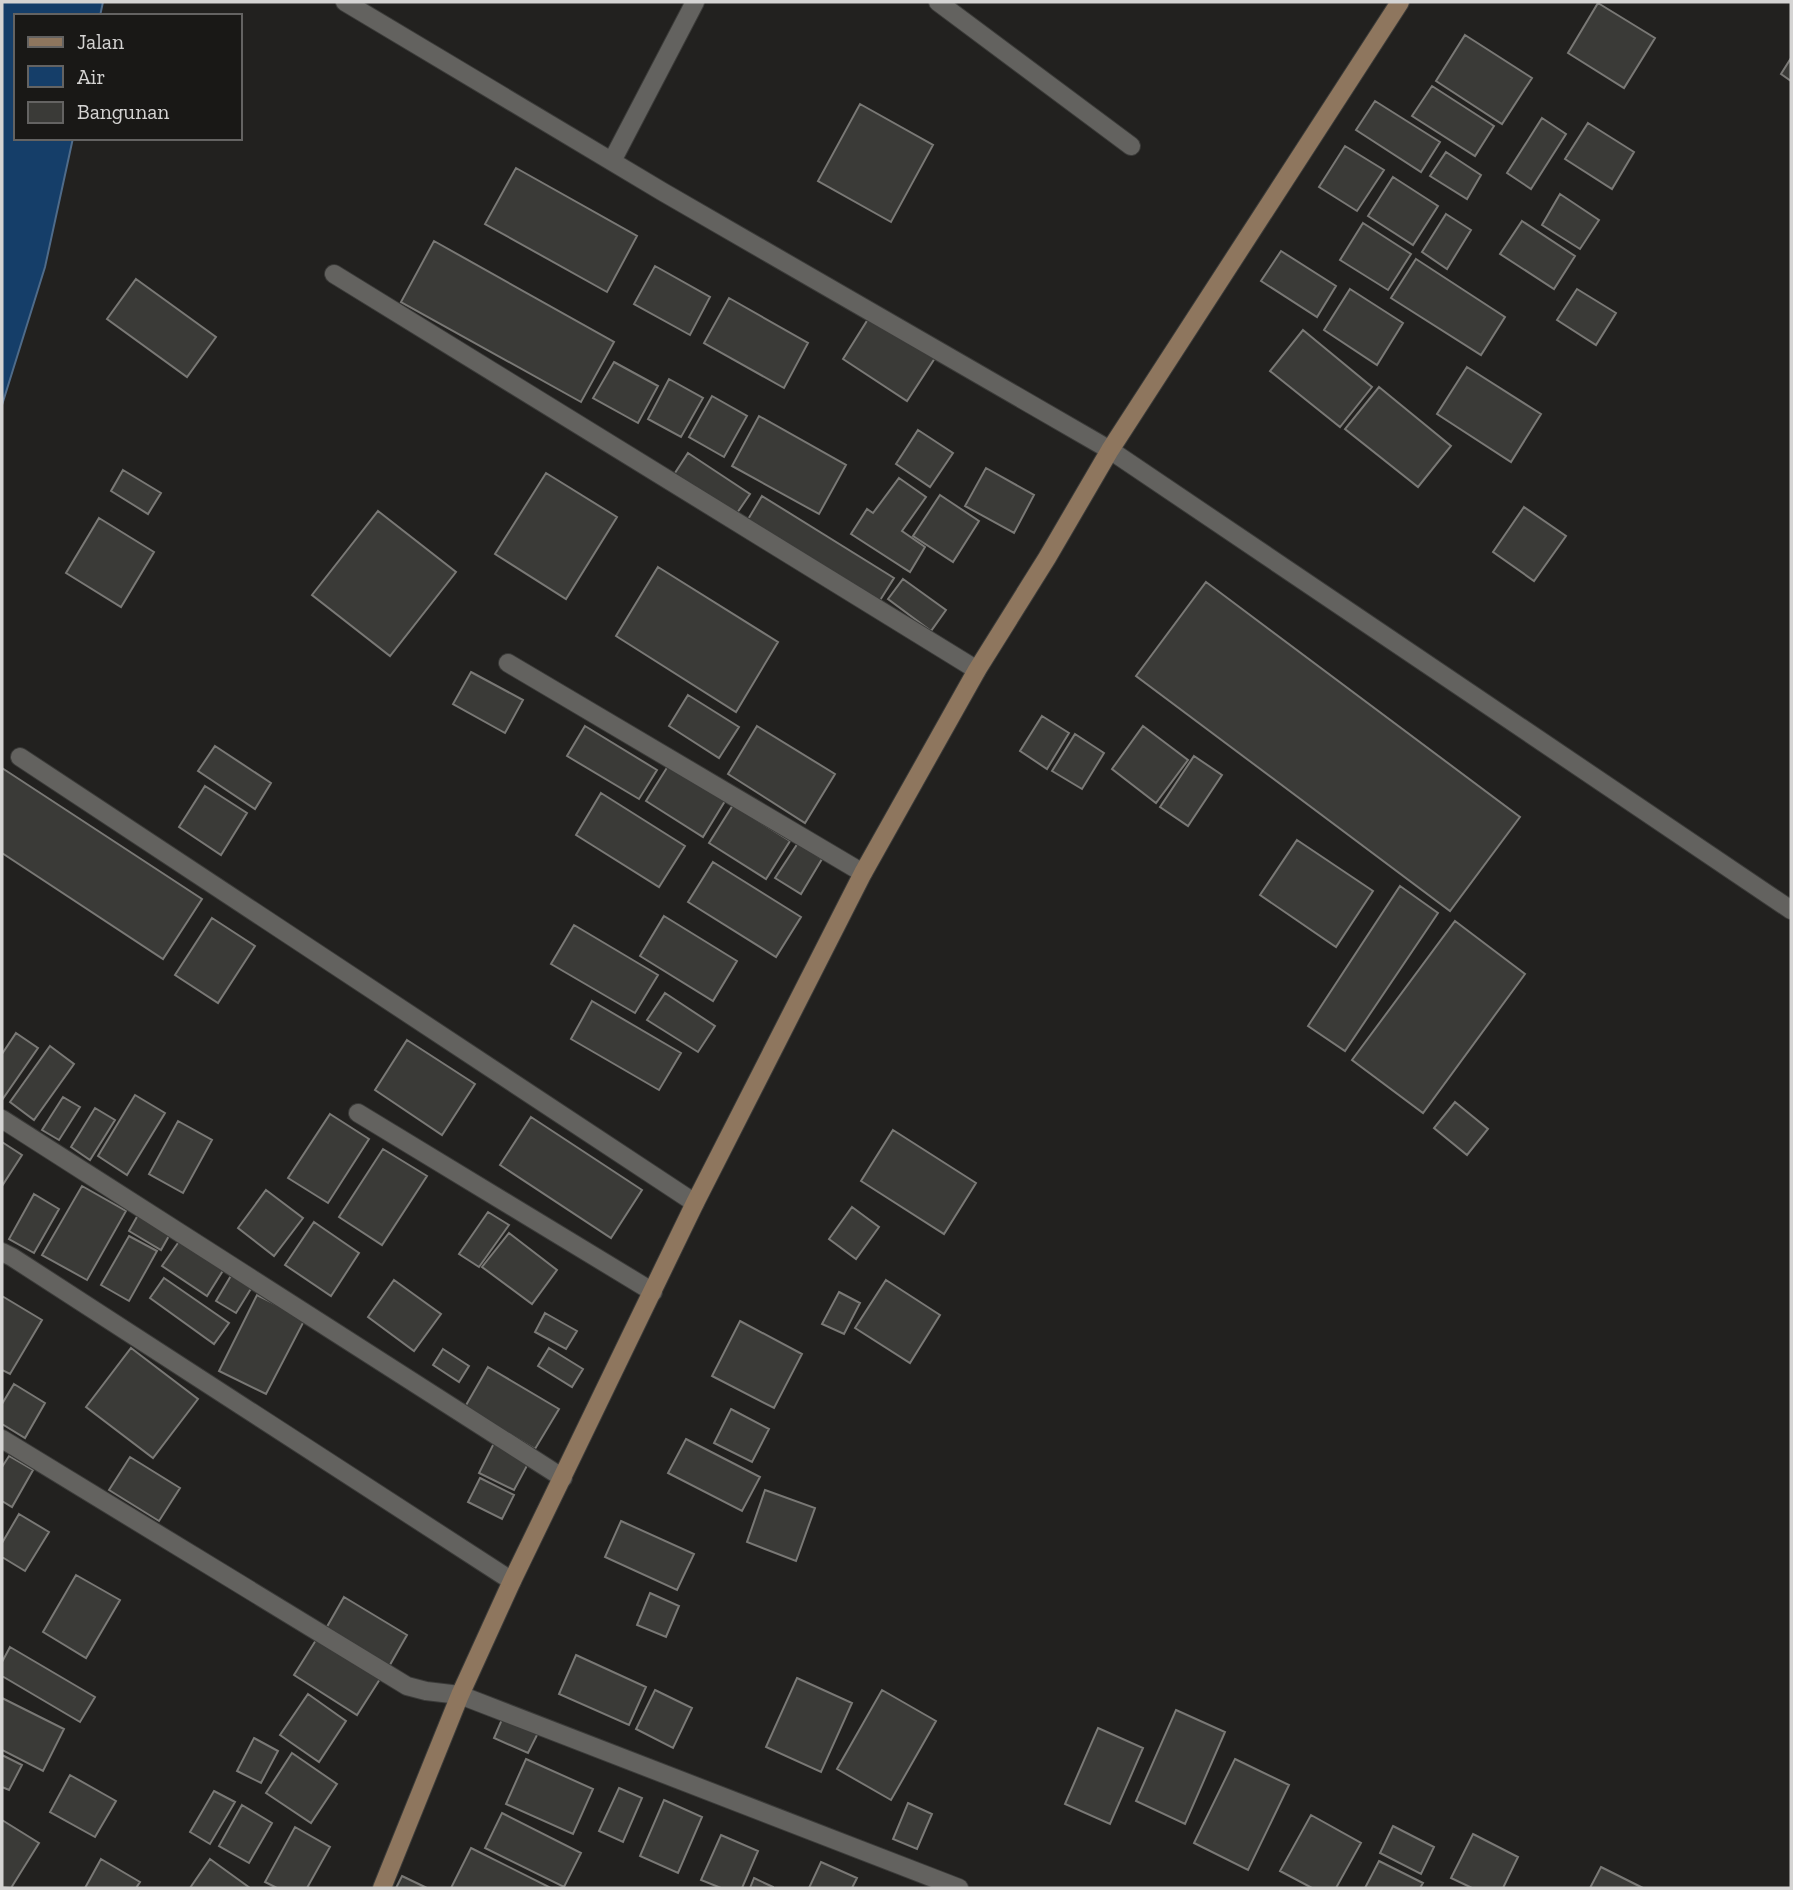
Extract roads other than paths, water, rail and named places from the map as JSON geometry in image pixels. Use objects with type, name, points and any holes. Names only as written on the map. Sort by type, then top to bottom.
[{"type":"main road","points":[[382,1888],[460,1695],[512,1581],[695,1203],[863,873],[977,670],[1110,450],[1400,2]]},
{"type":"street","points":[[345,2],[612,161],[1110,450],[1791,910]]},
{"type":"street","points":[[612,161],[695,2]]},
{"type":"street","points":[[938,2],[1131,146]]},
{"type":"street","points":[[334,274],[977,670]]},
{"type":"street","points":[[508,663],[863,873]]},
{"type":"street","points":[[20,757],[695,1203]]},
{"type":"street","points":[[358,1113],[653,1292]]},
{"type":"street","points":[[2,1119],[563,1478]]},
{"type":"street","points":[[2,1252],[512,1581]]},
{"type":"street","points":[[2,1439],[407,1686],[460,1695],[959,1888]]},
{"type":"water","points":[[2,2],[103,2],[100,14],[14,14],[14,140],[73,140],[45,267],[2,405]]}]
